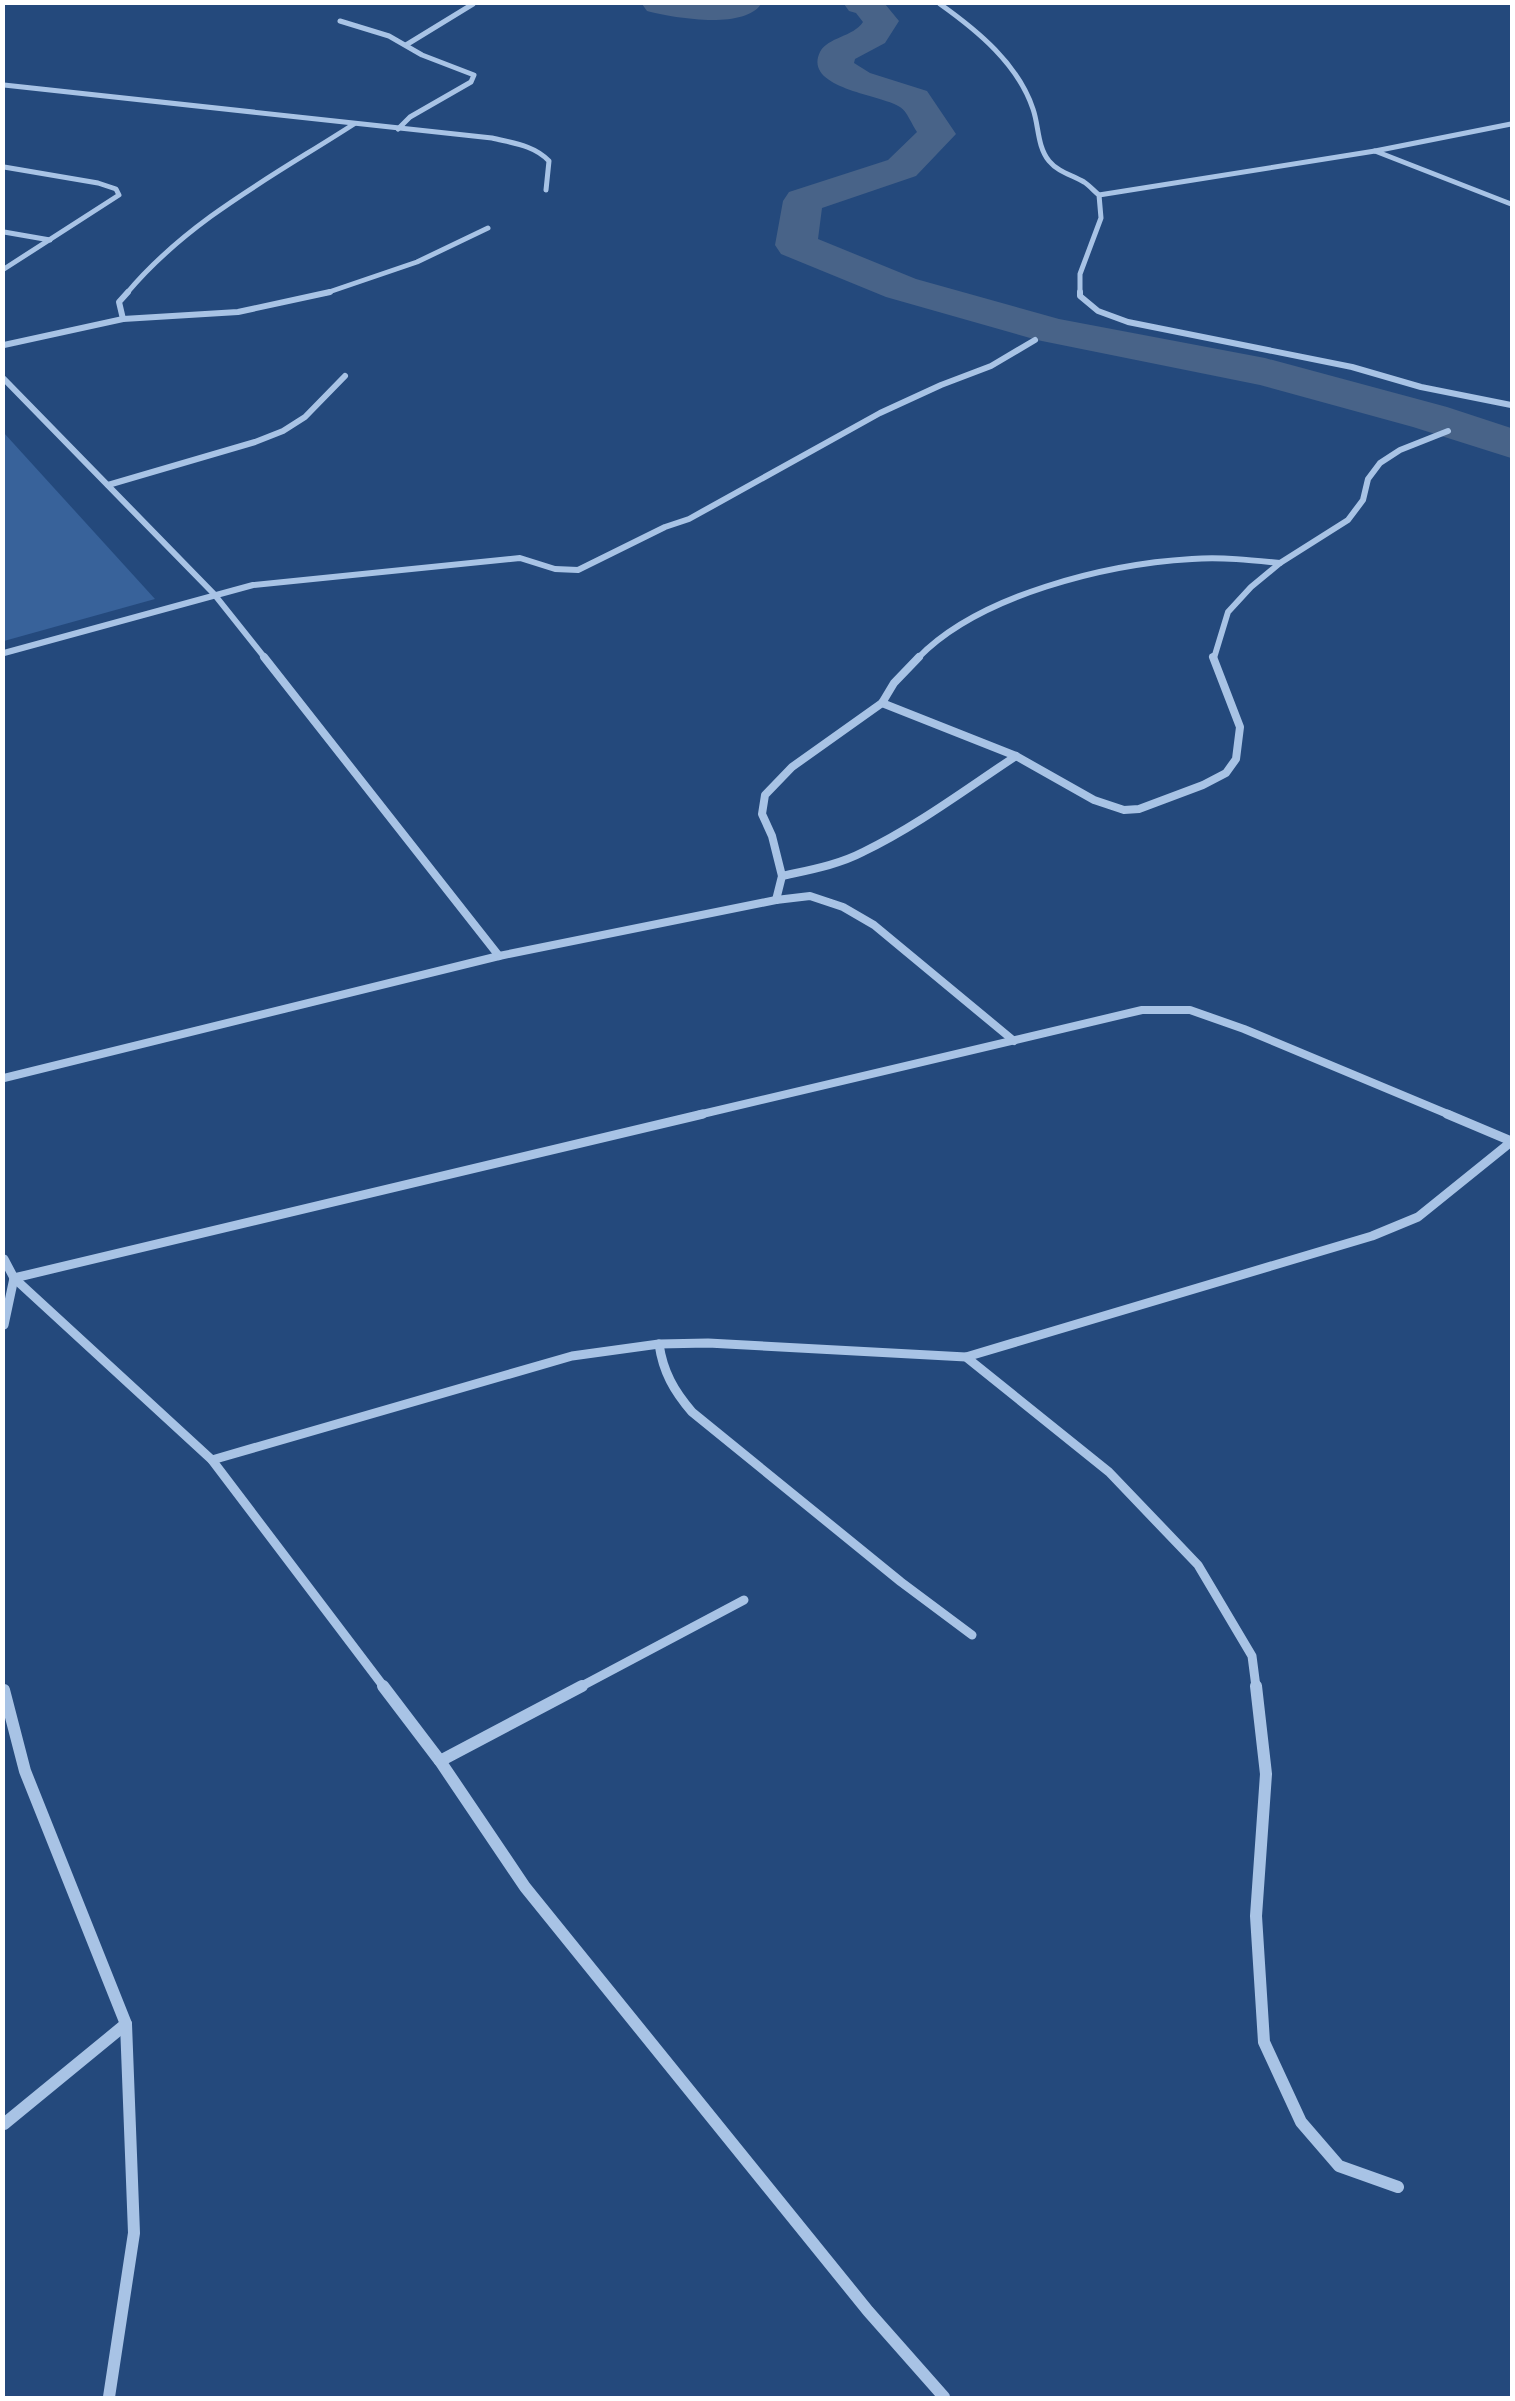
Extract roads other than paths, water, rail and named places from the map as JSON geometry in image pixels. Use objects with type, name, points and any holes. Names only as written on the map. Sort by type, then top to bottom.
[{"type":"street","points":[[406,45],[473,4]]},
{"type":"street","points":[[940,4],[972,26],[1007,65],[1026,93],[1033,108],[1046,157],[1059,170],[1086,183],[1099,195],[1101,218],[1080,274],[1080,296],[1098,312],[1128,322],[1352,368],[1421,387],[1511,405]]},
{"type":"street","points":[[340,21],[389,36],[435,62],[470,72],[475,78],[456,92],[410,117],[398,128]]},
{"type":"street","points":[[4,85],[492,138],[522,145],[544,154],[550,161],[546,190]]},
{"type":"street","points":[[123,319],[119,302],[136,280],[180,239],[354,124]]},
{"type":"street","points":[[1099,195],[1375,151],[1511,124]]},
{"type":"street","points":[[1375,151],[1511,204]]},
{"type":"street","points":[[4,167],[98,183],[116,189],[119,195],[4,269]]},
{"type":"street","points":[[4,345],[123,319],[238,312],[320,295],[417,262],[488,228]]},
{"type":"street","points":[[4,232],[50,240]]},
{"type":"street","points":[[4,653],[214,594],[270,582],[520,558],[564,571],[578,570],[665,527],[689,519],[880,413],[941,385],[991,366],[1035,340]]},
{"type":"street","points":[[108,485],[255,442],[282,431],[305,417],[345,376]]},
{"type":"street","points":[[4,379],[214,594],[499,956]]},
{"type":"street","points":[[882,703],[1016,756],[1094,800],[1124,810],[1139,809],[1203,785],[1226,773],[1236,759],[1240,727],[1213,657],[1228,612],[1252,586],[1280,563],[1348,520],[1362,500],[1368,479],[1380,463],[1400,450],[1448,431]]},
{"type":"street","points":[[776,900],[782,876],[772,836],[762,814],[765,795],[792,767],[882,703],[894,683],[939,640],[978,614],[1052,585],[1117,569],[1192,559],[1237,558],[1280,563]]},
{"type":"street","points":[[782,876],[819,868],[862,853],[911,825],[1016,756]]},
{"type":"street","points":[[4,1078],[499,956],[776,900],[810,896],[843,907],[874,925],[1014,1041]]},
{"type":"street","points":[[14,1278],[1142,1010],[1190,1010],[1244,1029],[1511,1141],[1418,1217],[1372,1236],[966,1357],[708,1343],[659,1344],[572,1356],[212,1460]]},
{"type":"street","points":[[4,1259],[14,1278],[212,1460],[440,1762],[525,1887],[705,2106],[868,2311],[944,2397]]},
{"type":"street","points":[[4,1325],[14,1278]]},
{"type":"street","points":[[659,1344],[662,1368],[673,1388],[692,1412],[901,1582],[972,1635]]},
{"type":"street","points":[[966,1357],[1109,1472],[1198,1566],[1252,1656],[1266,1774],[1256,1916],[1264,2042],[1302,2122],[1339,2166],[1398,2187]]},
{"type":"street","points":[[440,1762],[744,1600]]},
{"type":"street","points":[[4,1690],[25,1771],[126,2024],[134,2233],[109,2397]]},
{"type":"street","points":[[4,2124],[126,2024]]},
{"type":"waterway","points":[[659,4],[725,10],[744,4]]},
{"type":"waterway","points":[[861,4],[868,6],[881,21],[872,35],[837,54],[836,67],[857,81],[914,99],[937,134],[902,168],[803,201],[796,245],[901,288],[1053,331],[1265,372],[1430,417],[1511,444]]}]
